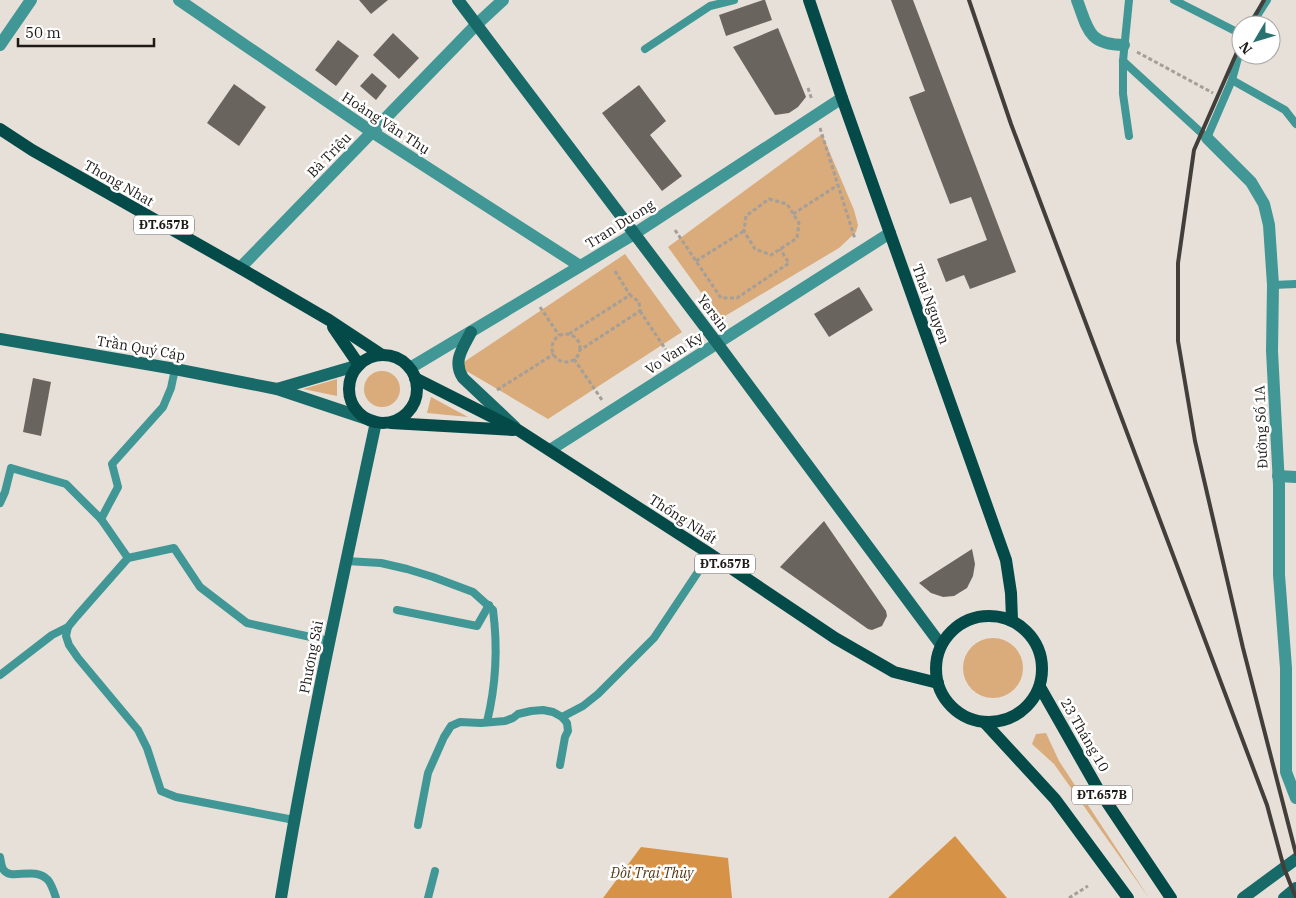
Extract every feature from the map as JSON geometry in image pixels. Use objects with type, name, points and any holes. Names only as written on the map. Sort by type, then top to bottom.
[{"type":"main road","name":"Thai Nguyen","points":[[809,0],[1006,560],[1011,593],[1012,620]]},
{"type":"main road","name":"Thong Nhat","points":[[0,129],[32,150],[329,320],[382,355]]},
{"type":"main road","name":"Thong Nhat","points":[[329,320],[359,365]]},
{"type":"main road","points":[[359,365],[373,356],[382,355]]},
{"type":"main road","name":"Thống Nhất","points":[[382,355],[392,356],[402,361],[412,373],[518,430],[710,554],[835,638],[894,672],[938,683]]},
{"type":"main road","name":"Thống Nhất","points":[[359,365],[353,372],[349,391],[351,401],[356,410],[367,420],[381,423],[518,430]]},
{"type":"main road","points":[[381,423],[394,421],[404,416],[411,408],[416,394],[412,373]]},
{"type":"main road","name":"ĐT.657B","points":[[990,615],[1012,620],[1026,631],[1037,645],[1043,666],[1040,687],[1029,705],[1021,713],[1010,719],[985,723],[972,720],[950,706],[938,683],[936,670],[941,645],[948,634],[967,620],[990,615]]},
{"type":"main road","name":"23 Tháng 10","points":[[1040,687],[1098,789],[1171,898]]},
{"type":"main road","name":"ĐT.657B","points":[[985,723],[1055,799],[1128,898]]},
{"type":"street","points":[[0,46],[31,0]]},
{"type":"street","name":"Hoàng Văn Thụ","points":[[179,0],[372,132],[580,266]]},
{"type":"street","name":"Yersin","points":[[458,0],[717,343],[941,645]]},
{"type":"street","name":"Bà Triệu","points":[[240,268],[476,25],[503,0]]},
{"type":"street","points":[[1077,0],[1088,31],[1096,40],[1110,45],[1124,45]]},
{"type":"street","name":"Tran Duong","points":[[412,373],[471,332],[634,234],[842,98]]},
{"type":"street","name":"Đường Số 1A","points":[[1207,138],[1251,182],[1264,204],[1269,225],[1273,285],[1272,351],[1278,476],[1279,575],[1287,697],[1286,772],[1296,798]]},
{"type":"street","name":"Vo Van Ky","points":[[550,450],[890,233]]},
{"type":"street","points":[[471,332],[457,362],[458,370],[463,378],[518,430]]},
{"type":"street","name":"Trần Quý Cáp","points":[[0,339],[175,369],[277,389],[381,423]]},
{"type":"street","name":"Trần Quý Cáp","points":[[277,389],[359,365]]},
{"type":"street","name":"Phương Sài","points":[[281,898],[294,820],[346,561],[381,423]]},
{"type":"street","points":[[1278,476],[1296,477]]},
{"type":"street","points":[[1243,898],[1296,859]]},
{"type":"street","points":[[1284,898],[1296,888]]},
{"type":"lane","points":[[645,49],[710,6],[734,0]]},
{"type":"lane","points":[[1129,136],[1123,94],[1123,61],[1130,0]]},
{"type":"lane","points":[[1174,0],[1231,29]]},
{"type":"lane","points":[[1258,15],[1268,0]]},
{"type":"lane","points":[[1123,61],[1207,138],[1232,80],[1236,65]]},
{"type":"lane","points":[[1232,80],[1285,110],[1296,124]]},
{"type":"lane","points":[[1273,285],[1296,284]]},
{"type":"lane","points":[[101,519],[118,487],[112,464],[163,407],[175,369]]},
{"type":"lane","points":[[0,503],[11,468],[66,484],[101,519],[128,558]]},
{"type":"lane","points":[[0,675],[52,635],[68,627],[128,558],[174,548],[200,587],[247,623],[330,641]]},
{"type":"lane","points":[[562,717],[583,706],[598,694],[654,638],[710,554]]},
{"type":"lane","points":[[346,561],[381,563],[408,569],[473,592],[493,610],[496,641],[494,681],[487,722]]},
{"type":"lane","points":[[397,610],[477,626],[488,605]]},
{"type":"lane","points":[[68,627],[66,636],[69,645],[138,730],[147,748],[161,791],[176,797],[294,820]]},
{"type":"lane","points":[[418,825],[428,774],[444,737],[451,726],[460,722],[505,721],[518,714],[530,711],[544,710],[554,712],[567,723],[568,731],[560,766]]},
{"type":"lane","points":[[0,857],[2,869],[6,873],[22,874],[33,872],[41,874],[52,886],[56,898]]},
{"type":"lane","points":[[428,898],[435,871]]},
{"type":"path","points":[[1124,45],[1218,95]]},
{"type":"path","points":[[808,88],[859,253]]},
{"type":"path","points":[[793,214],[838,185]]},
{"type":"path","points":[[769,199],[787,204],[799,223],[797,238],[771,255],[755,249],[744,231],[746,216],[769,199]]},
{"type":"path","points":[[675,230],[721,298],[737,298],[789,263],[780,249]]},
{"type":"path","points":[[696,261],[744,231]]},
{"type":"path","points":[[615,271],[630,296],[639,302],[640,311],[678,368]]},
{"type":"path","points":[[532,295],[559,335]]},
{"type":"path","points":[[630,296],[569,334],[559,335],[552,344],[554,354],[564,362],[574,359],[580,350],[640,311]]},
{"type":"path","points":[[569,334],[578,341],[580,350]]},
{"type":"path","points":[[484,398],[554,354]]},
{"type":"path","points":[[574,359],[609,412]]},
{"type":"path","points":[[1069,898],[1088,886]]},
{"type":"shaded area","points":[[822,134],[854,210],[858,225],[856,232],[839,248],[720,319],[668,247]]},
{"type":"shaded area","points":[[625,254],[682,332],[548,419],[458,366]]},
{"type":"shaded area","points":[[382,371],[389,372],[395,376],[399,382],[399,396],[395,402],[389,406],[382,407],[375,406],[369,402],[365,396],[364,389],[365,382],[369,376],[375,372]]},
{"type":"shaded area","points":[[337,379],[337,396],[303,389]]},
{"type":"shaded area","points":[[431,397],[468,417],[427,413]]},
{"type":"shaded area","points":[[987,638],[999,638],[1010,643],[1018,651],[1023,662],[1021,680],[1010,693],[999,698],[987,698],[976,693],[968,685],[963,674],[963,662],[968,651],[976,643]]},
{"type":"shaded area","points":[[1046,733],[1059,761],[1149,898],[1054,764],[1032,744],[1036,734]]},
{"type":"green space","points":[[955,836],[1007,898],[888,898]]},
{"type":"green space","name":"Đồi Trại Thủy","points":[[641,847],[728,858],[732,898],[603,898]]},
{"type":"building","points":[[359,0],[388,0],[371,14]]},
{"type":"building","points":[[765,0],[772,20],[726,36],[719,15]]},
{"type":"building","points":[[891,0],[913,0],[1016,272],[970,289],[964,275],[946,282],[937,259],[987,240],[971,197],[950,204],[909,97],[925,91]]},
{"type":"building","points":[[778,28],[806,97],[798,107],[789,113],[775,115],[733,47]]},
{"type":"building","points":[[393,33],[419,58],[399,79],[373,55]]},
{"type":"building","points":[[338,40],[359,56],[336,86],[315,70]]},
{"type":"building","points":[[372,73],[387,86],[376,100],[360,86]]},
{"type":"building","points":[[234,84],[266,107],[239,146],[207,123]]},
{"type":"building","points":[[639,85],[666,121],[650,135],[682,176],[662,191],[602,113]]},
{"type":"building","points":[[859,287],[873,310],[829,337],[814,314]]},
{"type":"building","points":[[33,378],[51,382],[41,436],[23,432]]},
{"type":"building","points":[[824,521],[886,611],[887,616],[882,626],[872,630],[868,629],[780,567]]},
{"type":"building","points":[[972,549],[975,564],[973,576],[967,588],[954,596],[943,597],[931,593],[919,583]]},
{"type":"railway","points":[[969,0],[1011,124],[1267,805],[1284,868],[1296,898]]},
{"type":"railway","points":[[1256,15],[1264,0]]},
{"type":"railway","points":[[1231,65],[1194,150],[1178,263],[1178,341],[1195,441],[1243,648],[1296,854]]}]
